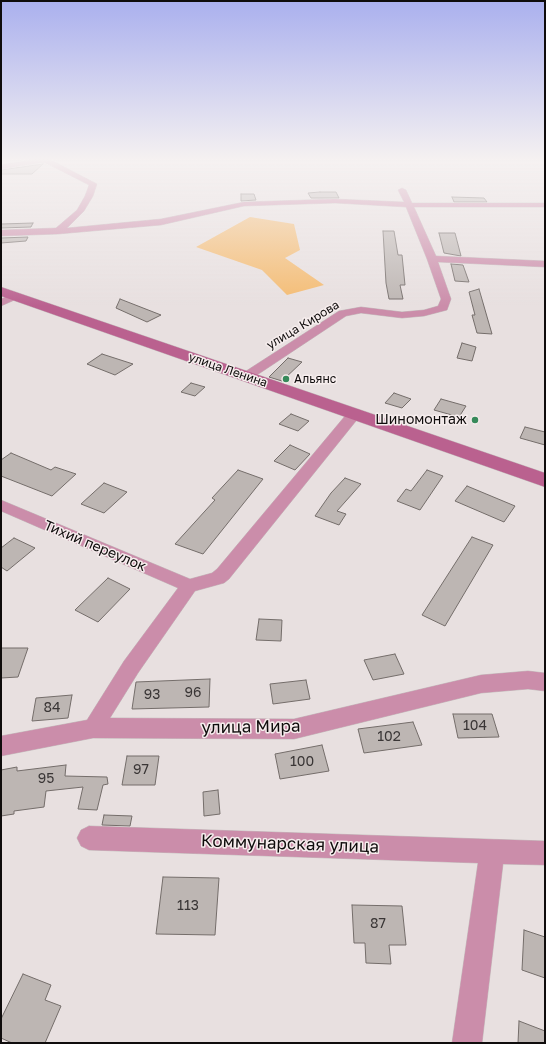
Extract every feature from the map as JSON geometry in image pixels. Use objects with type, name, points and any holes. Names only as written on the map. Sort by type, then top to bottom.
[{"type":"main road","name":"улица Ленина","points":[[6,297],[247,376],[545,480]]},
{"type":"street","points":[[58,231],[81,209]]},
{"type":"street","points":[[1,233],[58,231],[161,222],[222,209]]},
{"type":"street","name":"улица Кирова","points":[[247,376],[343,314],[361,310],[409,314],[424,313],[443,308],[446,299],[432,258],[411,209]]},
{"type":"street","points":[[432,258],[545,264]]},
{"type":"street","points":[[93,728],[131,667],[189,586],[211,581],[223,574],[355,413]]},
{"type":"street","name":"Тихий переулок","points":[[1,506],[189,586]]},
{"type":"street","name":"улица Мира","points":[[1,746],[93,728],[294,729],[481,684],[528,680],[545,682]]},
{"type":"street","name":"Коммунарская улица","points":[[89,838],[545,853]]},
{"type":"street","points":[[467,1043],[492,851]]},
{"type":"shaded area","points":[[250,217],[294,224],[300,250],[285,258],[324,285],[287,295],[262,270],[196,247]]},
{"type":"building","points":[[33,223],[31,227],[1,228],[1,224]]},
{"type":"building","points":[[383,231],[394,231],[398,255],[402,255],[405,285],[400,285],[403,299],[389,299],[386,283]]},
{"type":"building","points":[[439,233],[455,233],[461,256],[444,253]]},
{"type":"building","points":[[28,237],[26,241],[1,243],[1,238]]},
{"type":"building","points":[[451,264],[463,265],[469,282],[455,281]]},
{"type":"building","points":[[479,289],[492,334],[477,333],[472,315],[475,315],[469,292]]},
{"type":"building","points":[[120,299],[161,315],[147,322],[116,308]]},
{"type":"building","points":[[462,343],[476,347],[472,361],[457,358]]},
{"type":"building","points":[[102,354],[133,364],[115,375],[87,364]]},
{"type":"building","points":[[288,358],[302,362],[282,381],[269,377]]},
{"type":"building","points":[[191,383],[205,387],[195,396],[181,392]]},
{"type":"building","points":[[394,393],[411,399],[402,408],[385,403]]},
{"type":"building","points":[[441,399],[466,406],[459,417],[434,410]]},
{"type":"building","points":[[291,414],[309,421],[298,431],[279,424]]},
{"type":"building","points":[[525,427],[545,432],[545,445],[520,438]]},
{"type":"building","points":[[290,445],[310,454],[295,470],[274,461]]},
{"type":"building","points":[[11,453],[51,470],[55,467],[76,474],[52,496],[1,476],[1,460]]},
{"type":"building","points":[[238,470],[263,479],[203,554],[175,544],[215,500],[212,498]]},
{"type":"building","points":[[427,470],[443,476],[420,510],[397,501],[406,489],[411,491]]},
{"type":"building","points":[[345,478],[361,484],[337,511],[346,514],[339,525],[315,516],[331,493]]},
{"type":"building","points":[[104,483],[127,492],[104,513],[81,504]]},
{"type":"building","points":[[467,486],[515,506],[504,522],[455,501]]},
{"type":"building","points":[[472,537],[493,545],[445,626],[422,615]]},
{"type":"building","points":[[14,538],[35,548],[7,571],[1,567],[1,548]]},
{"type":"building","points":[[108,578],[130,589],[98,622],[75,610]]},
{"type":"building","points":[[259,619],[282,620],[281,641],[256,640]]},
{"type":"building","points":[[1,648],[28,648],[18,677],[1,678]]},
{"type":"building","points":[[395,654],[404,674],[373,680],[364,660]]},
{"type":"building","points":[[210,679],[209,707],[132,709],[136,682]]},
{"type":"building","points":[[306,680],[310,699],[273,704],[270,684]]},
{"type":"building","points":[[72,695],[68,718],[32,721],[36,698]]},
{"type":"building","points":[[453,714],[492,714],[499,737],[458,738]]},
{"type":"building","points":[[413,722],[422,745],[364,753],[358,729]]},
{"type":"building","points":[[322,745],[329,771],[280,779],[275,754]]},
{"type":"building","points":[[127,756],[159,756],[155,785],[122,785]]},
{"type":"building","points":[[66,765],[65,776],[107,777],[108,784],[103,785],[97,810],[78,809],[83,787],[46,791],[44,807],[14,811],[14,814],[1,816],[1,770],[17,767],[17,771]]},
{"type":"building","points":[[218,790],[220,814],[204,816],[203,792]]},
{"type":"building","points":[[104,815],[132,816],[130,826],[102,825]]},
{"type":"building","points":[[163,877],[219,878],[215,935],[156,934]]},
{"type":"building","points":[[352,905],[402,906],[406,945],[389,945],[391,964],[366,963],[365,943],[354,943]]},
{"type":"building","points":[[524,930],[545,937],[545,978],[522,970]]},
{"type":"building","points":[[23,974],[51,985],[45,1000],[61,1006],[45,1043],[12,1043],[1,1038],[1,1019]]},
{"type":"building","points":[[519,1021],[545,1031],[545,1043],[518,1043]]},
{"type":"place","name":"Альянс","points":[[286,379]]},
{"type":"place","name":"Шиномонтаж","points":[[475,420]]}]
